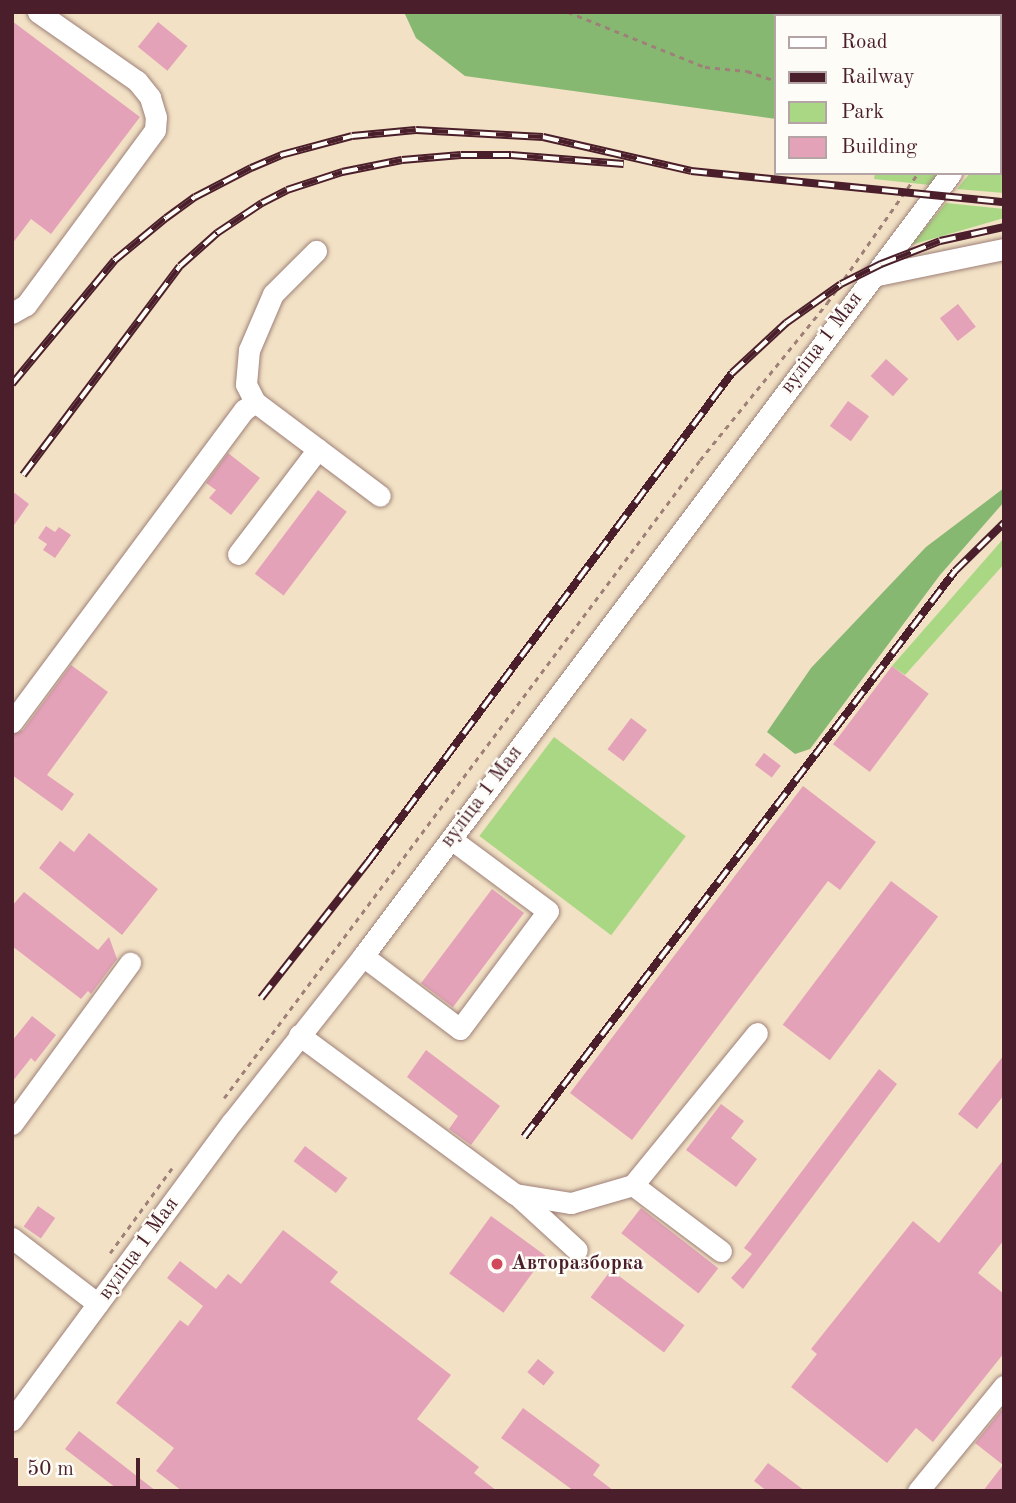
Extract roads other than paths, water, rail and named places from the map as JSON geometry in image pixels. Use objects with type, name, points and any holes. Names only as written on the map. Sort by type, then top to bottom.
[{"type":"street","points":[[12,313],[26,305],[155,130],[156,117],[150,97],[137,81],[38,12]]},
{"type":"street","name":"вуліца 1 Мая","points":[[12,1420],[299,1035],[363,956],[949,175]]},
{"type":"street","points":[[872,276],[1004,249]]},
{"type":"street","points":[[316,251],[273,294],[249,349],[246,384],[255,402],[380,496]]},
{"type":"street","points":[[12,722],[244,410],[255,402]]},
{"type":"street","points":[[238,554],[318,449]]},
{"type":"street","points":[[363,956],[460,1029],[468,1019],[548,911],[451,839]]},
{"type":"street","points":[[12,1124],[130,963]]},
{"type":"street","points":[[516,1194],[571,1203],[632,1185],[757,1032]]},
{"type":"street","points":[[299,1035],[516,1194],[577,1250]]},
{"type":"street","points":[[632,1185],[721,1251]]},
{"type":"street","points":[[12,1238],[98,1304]]},
{"type":"street","points":[[918,1491],[1004,1386]]},
{"type":"railway","points":[[12,384],[115,260],[166,218],[195,197],[251,168],[281,155],[352,136],[416,130],[543,137],[691,171],[1004,202]]},
{"type":"railway","points":[[23,475],[180,266],[217,233],[287,190],[342,172],[402,160],[461,155],[511,155],[624,164]]},
{"type":"railway","points":[[261,998],[368,862],[732,373],[786,323],[841,284],[881,264],[940,241],[1004,227]]},
{"type":"railway","points":[[524,1137],[955,571],[1004,523]]},
{"type":"place","name":"Авторазборка","points":[[497,1264]]}]
